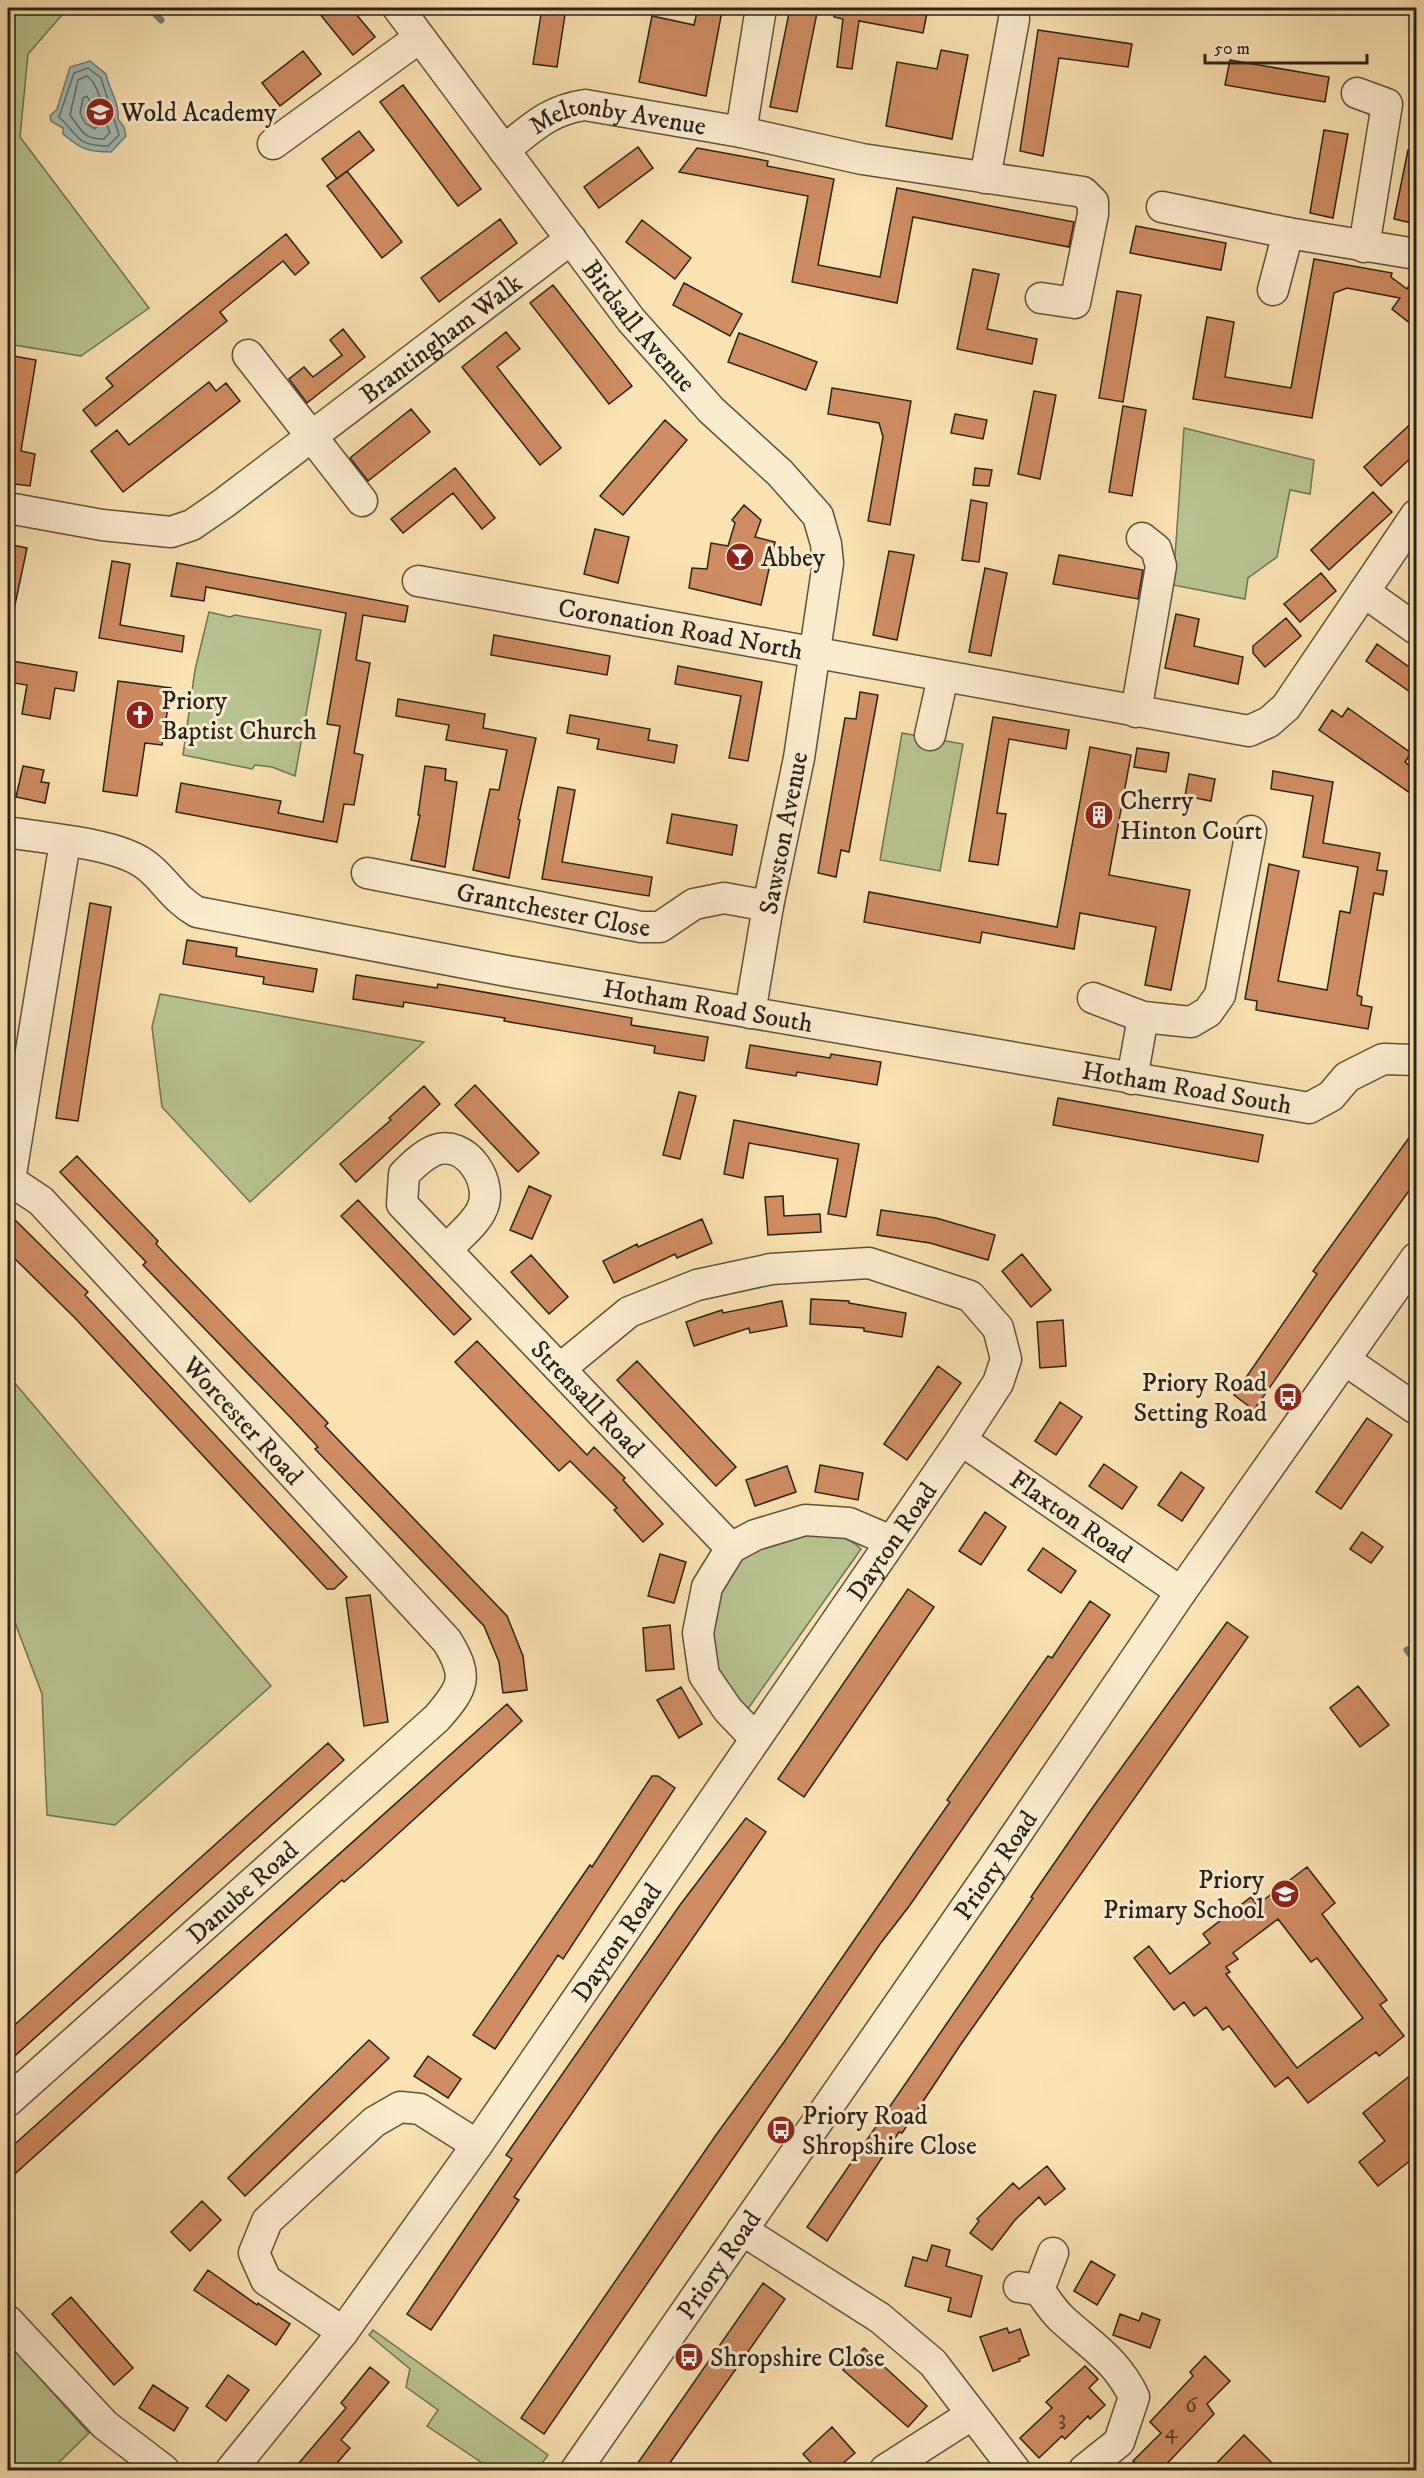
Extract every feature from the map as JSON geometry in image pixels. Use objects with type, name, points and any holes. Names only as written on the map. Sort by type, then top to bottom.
[{"type":"street","name":"Birdsall Avenue","points":[[398,8],[631,320],[711,410],[780,473],[818,516],[826,544],[828,563],[815,653]]},
{"type":"street","name":"Meltonby Avenue","points":[[741,132],[761,8]]},
{"type":"street","points":[[985,178],[1003,30]]},
{"type":"street","points":[[273,144],[419,38]]},
{"type":"street","points":[[1357,93],[1387,104],[1364,247]]},
{"type":"street","name":"Meltonby Avenue","points":[[504,150],[546,117],[565,108],[585,105],[741,132],[860,170],[985,178],[1083,192],[1093,202],[1094,214],[1075,303],[1041,298]]},
{"type":"street","points":[[1162,207],[1288,233],[1416,254]]},
{"type":"street","points":[[1273,290],[1288,233]]},
{"type":"street","name":"Brantingham Walk","points":[[8,508],[102,525],[171,532],[192,525],[571,239]]},
{"type":"street","points":[[248,355],[362,501]]},
{"type":"street","name":"Coronation Road North","points":[[418,581],[1249,731],[1269,722],[1286,707],[1416,515]]},
{"type":"street","points":[[1136,712],[1161,566],[1156,549],[1142,538]]},
{"type":"street","points":[[1364,592],[1416,629]]},
{"type":"street","name":"Sawston Avenue","points":[[750,1013],[768,906],[799,758],[815,653]]},
{"type":"street","points":[[930,735],[943,677]]},
{"type":"street","points":[[1093,998],[1143,1017],[1191,1022],[1208,1012],[1220,995],[1251,831]]},
{"type":"street","name":"Hotham Road South","points":[[8,832],[125,852],[146,865],[183,904],[197,912],[507,971],[1309,1108],[1331,1096],[1347,1077],[1383,1059],[1416,1060]]},
{"type":"street","points":[[9,1179],[65,842]]},
{"type":"street","name":"Grantchester Close","points":[[367,873],[641,927],[660,927],[694,904],[724,898],[768,906]]},
{"type":"street","points":[[1132,1079],[1143,1017]]},
{"type":"street","name":"Worcester Road","points":[[9,1179],[41,1201],[447,1641],[459,1660],[462,1673]]},
{"type":"street","name":"Strensall Road","points":[[447,1249],[731,1548]]},
{"type":"street","name":"Priory Road","points":[[576,2470],[1001,1858],[1181,1592],[1416,1258]]},
{"type":"street","name":"Dayton Road","points":[[231,2470],[343,2332],[477,2145],[961,1440],[998,1383],[1006,1359],[998,1328],[970,1296],[869,1263],[771,1269],[697,1285],[629,1312],[561,1368]]},
{"type":"street","points":[[1345,1360],[1416,1409]]},
{"type":"street","name":"Flaxton Road","points":[[961,1440],[1181,1592]]},
{"type":"street","points":[[756,1738],[728,1710],[704,1675],[698,1633],[707,1587],[731,1548],[755,1535],[805,1520],[849,1523],[891,1540]]},
{"type":"street","name":"Danube Road","points":[[8,2101],[437,1718],[458,1690],[462,1673]]},
{"type":"street","points":[[343,2332],[266,2280],[254,2253],[267,2222],[374,2122],[400,2107],[420,2109],[477,2145]]},
{"type":"street","points":[[742,2229],[880,2318],[933,2364],[1015,2470]]},
{"type":"street","points":[[1053,2253],[1029,2288],[1112,2362],[1125,2378],[1134,2397],[1119,2442],[1084,2470]]},
{"type":"street","points":[[8,2321],[105,2425],[164,2470]]},
{"type":"street","points":[[885,2470],[971,2415]]},
{"type":"green space","points":[[8,8],[68,8],[28,54],[20,137],[149,308],[81,356],[8,344]]},
{"type":"green space","points":[[1184,428],[1314,460],[1310,494],[1290,490],[1277,557],[1248,578],[1245,599],[1173,585]]},
{"type":"green space","points":[[209,612],[321,630],[295,776],[272,767],[255,765],[252,769],[183,755],[195,670]]},
{"type":"green space","points":[[902,733],[963,744],[940,871],[880,860]]},
{"type":"green space","points":[[160,994],[424,1042],[250,1202],[162,1107],[152,1027]]},
{"type":"green space","points":[[8,1375],[271,1686],[115,1825],[47,1815],[42,1694],[8,1604]]},
{"type":"green space","points":[[803,1534],[841,1537],[861,1549],[747,1710],[723,1688],[712,1654],[713,1625],[720,1588],[743,1557],[772,1541]]},
{"type":"green space","points":[[373,2330],[548,2455],[537,2470],[493,2470],[427,2426],[438,2410],[406,2387],[410,2369],[369,2335]]},
{"type":"green space","points":[[8,2343],[89,2433],[51,2470],[8,2470]]},
{"type":"water","points":[[90,61],[106,74],[117,108],[118,119],[124,127],[126,136],[111,152],[90,150],[80,146],[63,134],[63,128],[51,121],[50,116],[57,109],[70,67]]},
{"type":"building","points":[[315,8],[351,8],[375,37],[353,55]]},
{"type":"building","points":[[542,8],[566,8],[557,67],[533,64]]},
{"type":"building","points":[[698,8],[722,11],[706,96],[639,82],[652,16],[694,25]]},
{"type":"building","points":[[790,8],[818,8],[797,112],[770,107]]},
{"type":"building","points":[[835,8],[928,8],[923,33],[859,21],[852,69],[837,67],[843,19],[834,17]]},
{"type":"building","points":[[1038,30],[1132,44],[1128,67],[1059,58],[1043,156],[1020,151]]},
{"type":"building","points":[[941,50],[968,55],[952,139],[886,126],[897,62],[937,69]]},
{"type":"building","points":[[303,51],[321,74],[280,106],[262,83]]},
{"type":"building","points":[[1230,60],[1329,77],[1325,102],[1225,85]]},
{"type":"building","points":[[403,85],[481,189],[458,206],[380,102]]},
{"type":"building","points":[[1324,130],[1348,134],[1333,218],[1310,213]]},
{"type":"building","points":[[359,131],[374,150],[337,179],[322,159]]},
{"type":"building","points":[[638,147],[653,168],[599,208],[584,187]]},
{"type":"building","points":[[697,148],[768,161],[767,166],[834,179],[818,265],[880,277],[897,188],[1074,222],[1069,247],[913,217],[897,303],[792,282],[808,196],[679,172]]},
{"type":"building","points":[[1408,150],[1416,150],[1416,224],[1394,219]]},
{"type":"building","points":[[347,171],[402,242],[382,258],[327,186]]},
{"type":"building","points":[[500,219],[517,243],[439,302],[421,278]]},
{"type":"building","points":[[642,220],[691,258],[675,279],[626,242]]},
{"type":"building","points":[[1136,226],[1226,243],[1221,270],[1130,253]]},
{"type":"building","points":[[286,234],[309,263],[295,275],[283,261],[220,312],[227,321],[96,426],[83,410],[113,386],[106,378]]},
{"type":"building","points":[[1314,259],[1392,273],[1391,277],[1407,289],[1416,275],[1416,328],[1392,309],[1400,298],[1347,288],[1334,293],[1312,418],[1193,399],[1207,317],[1234,322],[1225,377],[1291,388]]},
{"type":"building","points":[[973,269],[999,274],[987,329],[1037,339],[1032,364],[957,349]]},
{"type":"building","points":[[684,283],[742,314],[730,336],[673,305]]},
{"type":"building","points":[[553,285],[632,386],[609,404],[530,303]]},
{"type":"building","points":[[1117,291],[1141,295],[1123,402],[1099,398]]},
{"type":"building","points":[[343,329],[365,357],[307,403],[289,379],[304,367],[313,377],[342,355],[330,340]]},
{"type":"building","points":[[506,332],[520,349],[497,367],[561,448],[540,465],[462,367]]},
{"type":"building","points":[[739,333],[817,362],[806,390],[728,362]]},
{"type":"building","points":[[8,355],[36,360],[21,451],[35,454],[30,486],[8,483]]},
{"type":"building","points":[[209,382],[216,391],[226,383],[240,401],[123,492],[91,451],[117,430],[129,445]]},
{"type":"building","points":[[832,388],[911,401],[890,525],[868,521],[883,437],[879,423],[828,414]]},
{"type":"building","points":[[1034,391],[1056,395],[1040,479],[1018,474]]},
{"type":"building","points":[[1123,406],[1146,410],[1132,496],[1109,492]]},
{"type":"building","points":[[411,409],[430,432],[368,481],[350,458]]},
{"type":"building","points":[[955,414],[987,420],[983,439],[951,433]]},
{"type":"building","points":[[1416,419],[1416,453],[1381,486],[1364,467]]},
{"type":"building","points":[[665,420],[687,440],[623,515],[600,496]]},
{"type":"building","points":[[455,468],[495,518],[482,529],[453,493],[403,533],[391,519]]},
{"type":"building","points":[[975,468],[992,470],[989,486],[973,485]]},
{"type":"building","points":[[1373,492],[1392,512],[1329,570],[1311,550]]},
{"type":"building","points":[[971,500],[987,503],[979,562],[962,560]]},
{"type":"building","name":"Abbey","points":[[744,505],[761,520],[755,537],[775,542],[761,605],[689,588],[692,568],[707,569],[711,543],[728,546],[735,523],[732,520]]},
{"type":"building","points":[[595,529],[629,537],[618,583],[584,574]]},
{"type":"building","points":[[8,544],[27,548],[15,605],[8,604]]},
{"type":"building","points":[[889,551],[914,555],[897,640],[873,635]]},
{"type":"building","points":[[1059,555],[1143,570],[1138,599],[1053,584]]},
{"type":"building","points":[[112,561],[130,564],[120,625],[184,636],[182,652],[99,638]]},
{"type":"building","points":[[177,563],[408,606],[405,622],[363,615],[356,660],[370,663],[354,753],[363,755],[354,805],[344,804],[337,842],[176,812],[181,783],[281,801],[278,813],[323,822],[340,726],[327,724],[346,613],[206,587],[204,601],[171,596]]},
{"type":"building","points":[[985,568],[1007,573],[991,656],[969,652]]},
{"type":"building","points":[[1321,573],[1336,591],[1300,622],[1284,604]]},
{"type":"building","points":[[1176,614],[1199,619],[1194,646],[1243,657],[1238,684],[1165,668]]},
{"type":"building","points":[[1286,618],[1301,636],[1265,667],[1253,653],[1253,646]]},
{"type":"building","points":[[494,635],[610,656],[607,675],[491,655]]},
{"type":"building","points":[[1377,644],[1416,672],[1416,696],[1366,661]]},
{"type":"building","points":[[12,661],[77,672],[74,691],[55,688],[50,719],[22,714],[27,685],[8,682]]},
{"type":"building","points":[[678,666],[762,682],[748,761],[729,758],[741,696],[675,684]]},
{"type":"building","name":"Priory Baptist Church","points":[[118,681],[171,688],[162,745],[145,743],[137,796],[103,791]]},
{"type":"building","points":[[860,692],[878,695],[849,852],[841,850],[836,877],[818,873],[845,718],[856,719]]},
{"type":"building","points":[[398,699],[485,714],[483,728],[536,738],[518,819],[520,820],[509,878],[473,870],[490,789],[499,790],[507,750],[446,740],[449,725],[396,716]]},
{"type":"building","points":[[1348,708],[1411,753],[1405,762],[1416,771],[1416,797],[1319,730],[1332,710],[1342,717]]},
{"type":"building","points":[[570,715],[650,729],[648,740],[677,745],[674,763],[597,749],[599,739],[567,733]]},
{"type":"building","points":[[993,717],[1069,730],[1066,749],[1009,739],[997,813],[1006,814],[998,865],[969,861]]},
{"type":"building","name":"Cherry Hinton Court","points":[[1090,747],[1131,755],[1109,875],[1190,890],[1171,990],[1145,985],[1156,927],[1080,913],[1074,949],[982,932],[980,943],[864,922],[869,892],[1057,927]]},
{"type":"building","points":[[1137,748],[1169,753],[1166,772],[1134,767]]},
{"type":"building","points":[[23,766],[44,770],[41,782],[49,783],[45,803],[16,797]]},
{"type":"building","points":[[425,766],[446,769],[445,780],[457,782],[445,867],[411,860],[420,815],[418,815]]},
{"type":"building","points":[[1273,771],[1333,782],[1323,843],[1380,853],[1377,870],[1387,871],[1383,895],[1374,893],[1357,995],[1362,997],[1361,1005],[1372,1007],[1368,1029],[1256,1010],[1257,1001],[1245,999],[1269,864],[1299,871],[1278,981],[1327,990],[1340,911],[1350,913],[1358,867],[1303,857],[1313,796],[1271,789]]},
{"type":"building","points":[[1189,774],[1215,779],[1211,801],[1185,796]]},
{"type":"building","points":[[558,787],[575,790],[562,862],[652,877],[649,896],[542,879]]},
{"type":"building","points":[[672,814],[737,825],[732,855],[667,843]]},
{"type":"building","points":[[90,903],[111,907],[78,1121],[56,1118]]},
{"type":"building","points":[[187,940],[237,948],[236,956],[317,969],[313,992],[263,984],[264,977],[183,964]]},
{"type":"building","points":[[356,975],[437,988],[438,984],[632,1018],[631,1025],[708,1037],[704,1061],[654,1053],[655,1046],[504,1021],[505,1018],[404,1002],[403,1007],[353,999]]},
{"type":"building","points":[[750,1045],[830,1058],[831,1054],[881,1062],[877,1085],[797,1072],[796,1076],[746,1068]]},
{"type":"building","points":[[475,1085],[539,1153],[518,1172],[455,1105]]},
{"type":"building","points":[[424,1086],[440,1104],[356,1182],[340,1164],[391,1120],[389,1118]]},
{"type":"building","points":[[679,1092],[696,1096],[680,1159],[663,1155]]},
{"type":"building","points":[[1058,1098],[1263,1135],[1258,1162],[1053,1125]]},
{"type":"building","points":[[734,1120],[859,1144],[846,1217],[828,1214],[838,1159],[749,1143],[743,1178],[724,1174]]},
{"type":"building","points":[[1416,1128],[1416,1181],[1254,1410],[1234,1395],[1317,1274],[1313,1271]]},
{"type":"building","points":[[77,1156],[158,1241],[156,1244],[170,1259],[328,1423],[325,1426],[507,1616],[523,1656],[527,1690],[503,1693],[499,1662],[484,1626],[315,1449],[318,1447],[291,1418],[143,1265],[146,1262],[60,1172]]},
{"type":"building","points":[[529,1186],[551,1196],[532,1239],[510,1230]]},
{"type":"building","points":[[783,1196],[784,1216],[820,1214],[821,1232],[768,1235],[765,1197]]},
{"type":"building","points":[[358,1200],[471,1319],[454,1335],[341,1216]]},
{"type":"building","points":[[881,1210],[936,1218],[995,1235],[988,1260],[930,1243],[877,1235]]},
{"type":"building","points":[[8,1213],[88,1292],[85,1295],[347,1577],[334,1589],[327,1589],[75,1318],[8,1252]]},
{"type":"building","points":[[702,1219],[712,1243],[677,1258],[675,1254],[614,1283],[603,1261],[637,1244],[638,1247]]},
{"type":"building","points":[[1022,1254],[1051,1290],[1031,1307],[1002,1271]]},
{"type":"building","points":[[531,1255],[568,1297],[549,1314],[511,1272]]},
{"type":"building","points":[[811,1299],[849,1301],[849,1303],[906,1313],[902,1337],[864,1331],[864,1328],[810,1324]]},
{"type":"building","points":[[782,1301],[787,1326],[750,1333],[749,1328],[694,1346],[686,1322],[722,1310],[723,1313]]},
{"type":"building","points":[[1063,1320],[1066,1366],[1040,1368],[1037,1322]]},
{"type":"building","points":[[477,1341],[587,1455],[594,1447],[625,1478],[623,1480],[663,1524],[643,1542],[614,1510],[617,1508],[570,1461],[559,1471],[455,1362]]},
{"type":"building","points":[[637,1361],[736,1467],[716,1486],[617,1380]]},
{"type":"building","points":[[938,1366],[961,1383],[907,1460],[884,1444]]},
{"type":"building","points":[[1060,1402],[1082,1417],[1056,1455],[1035,1441]]},
{"type":"building","points":[[1367,1418],[1392,1435],[1341,1509],[1316,1492]]},
{"type":"building","points":[[1104,1464],[1137,1487],[1122,1509],[1089,1486]]},
{"type":"building","points":[[820,1465],[863,1473],[858,1500],[815,1492]]},
{"type":"building","points":[[787,1466],[796,1492],[755,1506],[746,1480]]},
{"type":"building","points":[[1181,1472],[1204,1488],[1182,1521],[1158,1505]]},
{"type":"building","points":[[985,1512],[1006,1527],[981,1565],[959,1551]]},
{"type":"building","points":[[1362,1532],[1383,1547],[1371,1563],[1350,1549]]},
{"type":"building","points":[[1043,1548],[1076,1571],[1061,1593],[1028,1570]]},
{"type":"building","points":[[660,1554],[686,1562],[674,1603],[648,1596]]},
{"type":"building","points":[[908,1589],[934,1607],[804,1797],[778,1779]]},
{"type":"building","points":[[370,1595],[388,1722],[364,1726],[346,1598]]},
{"type":"building","points":[[1090,1601],[1110,1615],[910,1905],[880,1944],[544,2434],[521,2418],[950,1802],[947,1800],[956,1787],[1048,1656],[1052,1658]]},
{"type":"building","points":[[1227,1622],[1248,1637],[961,2044],[902,2133],[899,2132],[827,2241],[807,2227],[1093,1807]]},
{"type":"building","points":[[670,1625],[674,1669],[646,1671],[643,1628]]},
{"type":"building","points":[[1358,1686],[1389,1725],[1360,1747],[1330,1708]]},
{"type":"building","points":[[681,1687],[702,1724],[679,1738],[657,1700]]},
{"type":"building","points":[[507,1704],[522,1721],[367,1862],[344,1882],[342,1880],[8,2180],[8,2150]]},
{"type":"building","points":[[328,1743],[344,1760],[8,2062],[8,2031]]},
{"type":"building","points":[[652,1776],[658,1776],[675,1788],[563,1959],[558,1955],[495,2049],[473,2035],[590,1865],[592,1867]]},
{"type":"building","points":[[746,1818],[766,1832],[514,2197],[519,2200],[431,2330],[407,2314],[512,2159],[506,2155],[680,1905]]},
{"type":"building","points":[[1307,1867],[1335,1903],[1322,1914],[1387,2000],[1380,2005],[1404,2036],[1379,2056],[1376,2052],[1308,2103],[1288,2077],[1275,2087],[1229,2026],[1223,2030],[1206,2007],[1194,2016],[1184,2002],[1174,2010],[1134,1958],[1149,1946],[1170,1974],[1210,1943],[1203,1934],[1251,1897],[1257,1905]],"holes":[[[1278,1919],[1311,1962],[1317,1958],[1363,2018],[1297,2068],[1226,1974],[1230,1972],[1226,1967],[1238,1959],[1233,1953]]]},
{"type":"building","points":[[369,2040],[389,2058],[245,2196],[228,2178]]},
{"type":"building","points":[[428,2056],[461,2079],[448,2098],[414,2076]]},
{"type":"building","points":[[1416,2071],[1416,2156],[1378,2186],[1359,2162],[1385,2141],[1363,2113]]},
{"type":"building","points":[[1047,2166],[1065,2189],[1045,2205],[1039,2197],[1015,2220],[992,2250],[970,2233],[979,2221],[977,2219],[1013,2183],[1019,2189]]},
{"type":"building","points":[[202,2201],[221,2220],[190,2251],[171,2232]]},
{"type":"building","points":[[932,2245],[950,2250],[946,2266],[982,2276],[971,2317],[948,2311],[951,2298],[905,2286],[913,2257],[927,2261]]},
{"type":"building","points":[[1091,2261],[1115,2275],[1097,2305],[1074,2291]]},
{"type":"building","points":[[208,2270],[257,2305],[258,2303],[290,2324],[276,2345],[194,2290]]},
{"type":"building","points":[[763,2283],[785,2299],[665,2470],[633,2470]]},
{"type":"building","points":[[71,2297],[133,2368],[114,2385],[52,2314]]},
{"type":"building","points":[[1142,2313],[1160,2320],[1150,2348],[1113,2335],[1120,2314],[1139,2321]]},
{"type":"building","points":[[1007,2328],[1009,2333],[1020,2329],[1029,2355],[1019,2359],[1020,2361],[993,2371],[980,2337]]},
{"type":"building","points":[[864,2348],[927,2406],[908,2427],[843,2370]]},
{"type":"building","points":[[1205,2356],[1230,2381],[1207,2404],[1214,2414],[1161,2470],[1143,2470],[1133,2461],[1161,2433],[1150,2422],[1193,2376],[1190,2372]]},
{"type":"building","points":[[1085,2366],[1098,2379],[1089,2388],[1105,2405],[1090,2419],[1088,2416],[1065,2439],[1062,2436],[1039,2458],[1020,2438],[1052,2408],[1046,2402]]},
{"type":"building","points":[[370,2367],[389,2382],[341,2440],[350,2448],[331,2470],[293,2470],[346,2408],[341,2403]]},
{"type":"building","points":[[228,2375],[249,2390],[226,2421],[206,2406]]},
{"type":"building","points":[[153,2385],[188,2408],[174,2431],[139,2408]]},
{"type":"building","points":[[832,2427],[855,2453],[835,2470],[818,2470],[803,2454]]},
{"type":"building","points":[[1244,2435],[1279,2470],[1210,2470]]},
{"type":"waterway","points":[[150,8],[161,20]]},
{"type":"waterway","points":[[1407,1650],[1416,1662]]},
{"type":"place","name":"Wold Academy","points":[[100,112]]},
{"type":"place","name":"Abbey","points":[[740,557]]},
{"type":"place","name":"Priory Baptist Church","points":[[140,715]]},
{"type":"place","name":"Cherry Hinton Court","points":[[1099,815]]},
{"type":"place","name":"Priory Road Setting Road","points":[[1288,1397]]},
{"type":"place","name":"Priory Primary School","points":[[1285,1894]]},
{"type":"place","name":"Priory Road Shropshire Close","points":[[781,2130]]},
{"type":"place","name":"Shropshire Close","points":[[689,2357]]}]
